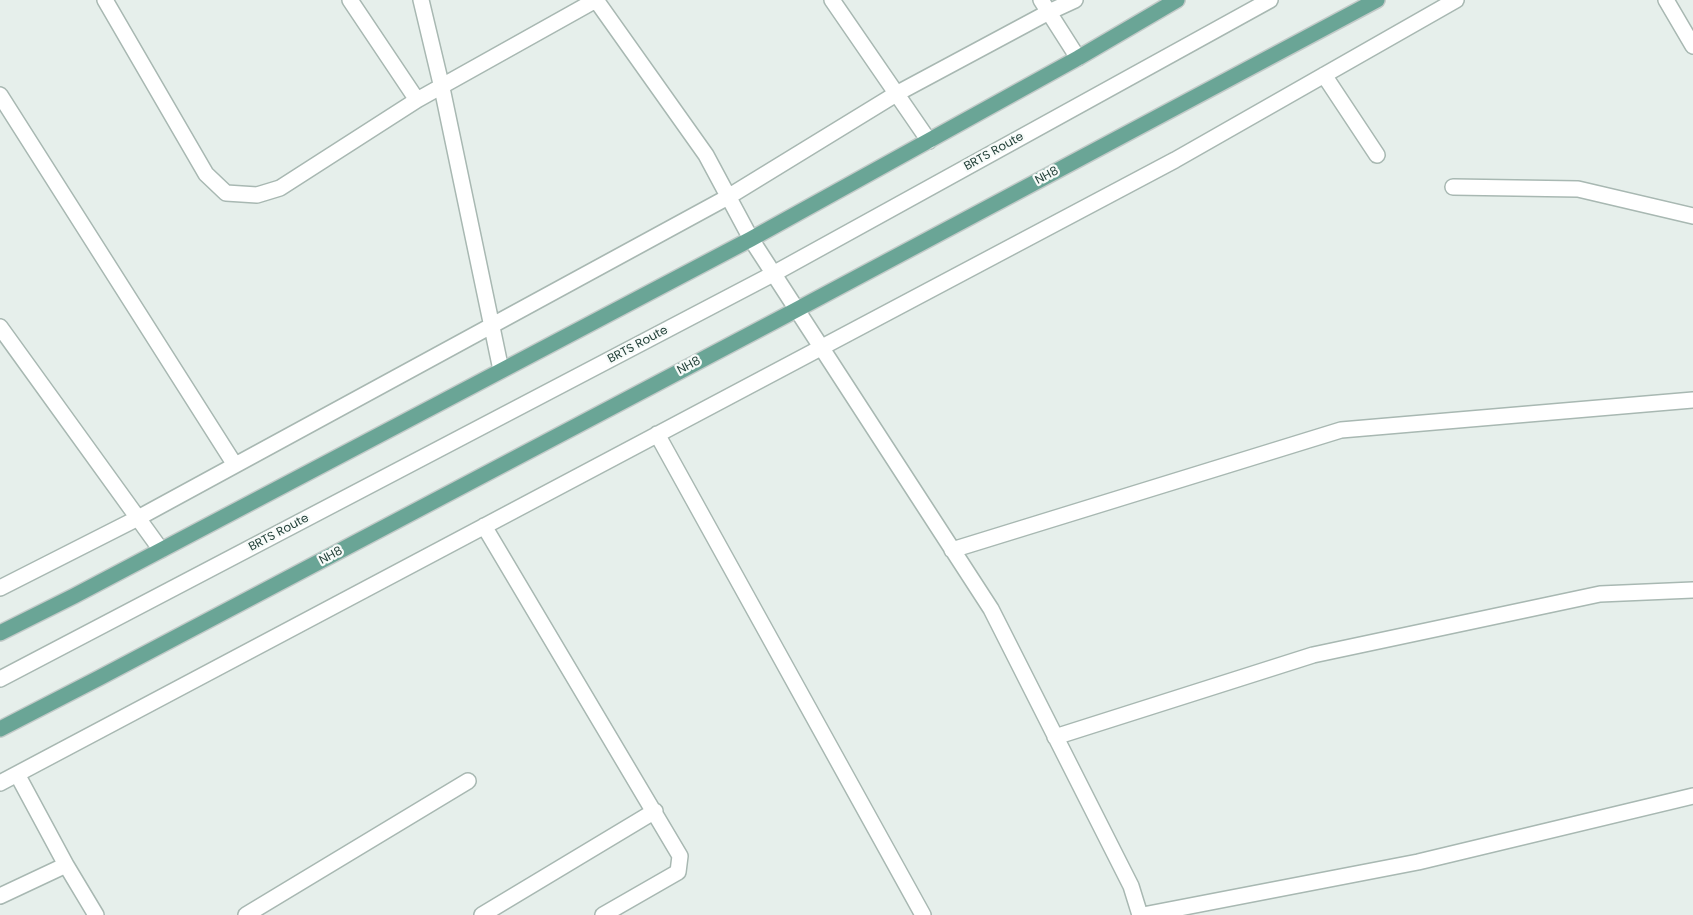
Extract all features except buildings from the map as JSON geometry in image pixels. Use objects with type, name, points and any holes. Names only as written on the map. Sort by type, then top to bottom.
[{"type":"main road","points":[[0,633],[751,239],[1078,58],[1177,0]]},
{"type":"main road","name":"NH8","points":[[0,729],[796,310],[1377,0]]},
{"type":"street","points":[[105,0],[206,174],[226,193],[257,195],[280,188],[417,100],[442,88],[596,0],[706,155],[751,239],[991,610],[1131,886],[1142,915],[1418,862],[1693,796]]},
{"type":"street","points":[[350,0],[417,100]]},
{"type":"street","points":[[421,0],[442,88],[502,370]]},
{"type":"street","points":[[832,0],[929,141]]},
{"type":"street","points":[[0,588],[138,518],[728,197],[896,94],[1045,6],[1075,0]]},
{"type":"street","name":"BRTS Route","points":[[0,679],[773,274],[1270,0]]},
{"type":"street","points":[[0,783],[1175,160],[1456,0]]},
{"type":"street","points":[[1666,0],[1693,46]]},
{"type":"street","points":[[1045,6],[1078,58]]},
{"type":"street","points":[[1324,75],[1377,155]]},
{"type":"street","points":[[0,95],[235,464]]},
{"type":"street","points":[[1454,187],[1578,189],[1693,216]]},
{"type":"street","points":[[0,327],[161,550]]},
{"type":"street","points":[[952,550],[1341,430],[1693,400]]},
{"type":"street","points":[[657,434],[923,915]]},
{"type":"street","points":[[484,526],[680,856],[678,872],[603,915]]},
{"type":"street","points":[[1055,737],[1313,655],[1600,594],[1693,590]]},
{"type":"street","points":[[17,774],[66,865],[96,915]]},
{"type":"street","points":[[246,915],[468,781]]},
{"type":"street","points":[[482,915],[655,811]]},
{"type":"street","points":[[0,896],[66,865]]}]
